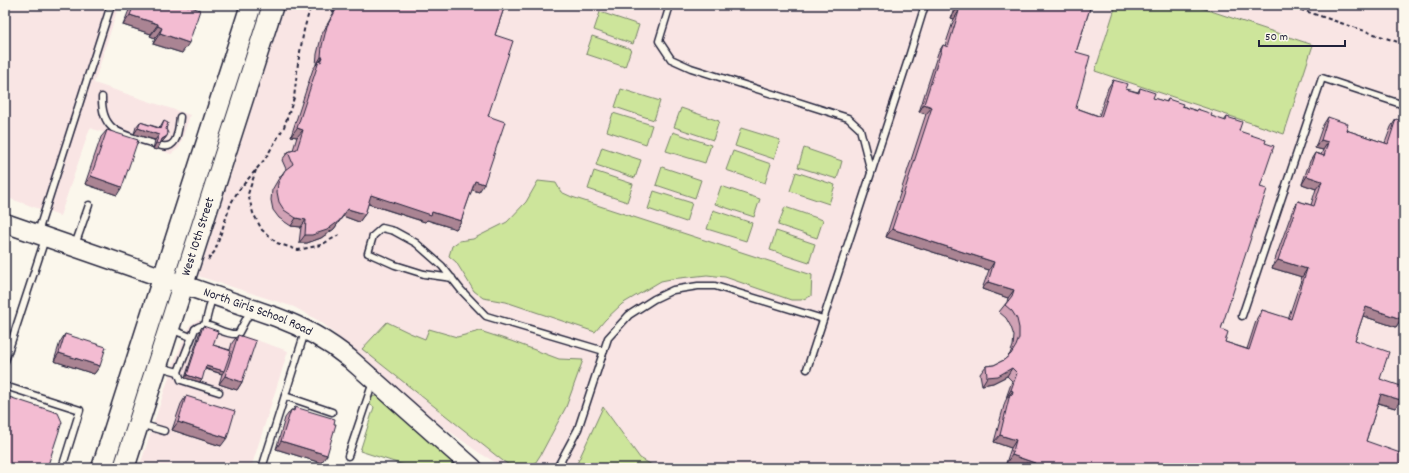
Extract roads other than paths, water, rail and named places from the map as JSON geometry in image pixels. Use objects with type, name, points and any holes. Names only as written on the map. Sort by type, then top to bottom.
[{"type":"main road","name":"West 10th Street","points":[[102,468],[251,5]]},
{"type":"main road","name":"West 10th Street","points":[[127,464],[156,365],[273,5]]},
{"type":"main road","name":"North Girls School Road","points":[[5,223],[287,321],[306,330],[337,349],[471,467]]},
{"type":"lane","points":[[5,362],[41,236],[111,5]]},
{"type":"lane","points":[[670,5],[659,41],[671,59],[691,68],[848,118],[860,128],[871,172]]},
{"type":"lane","points":[[807,369],[925,5]]},
{"type":"lane","points":[[1242,316],[1322,78],[1404,105]]},
{"type":"lane","points":[[102,96],[104,117],[118,132],[166,147],[170,146],[174,142],[178,131],[180,117]]},
{"type":"lane","points":[[74,247],[89,205]]},
{"type":"lane","points":[[452,278],[424,274],[395,265],[368,253],[373,236],[382,228],[394,231],[416,243],[442,266],[452,278],[461,290],[486,316],[604,351]]},
{"type":"lane","points":[[557,468],[578,429],[608,338],[629,315],[654,298],[673,290],[698,286],[716,286],[823,319]]},
{"type":"lane","points":[[205,325],[213,296]]},
{"type":"lane","points":[[219,392],[181,380],[178,372],[195,329],[198,326],[205,325],[230,335],[238,334],[252,309]]},
{"type":"lane","points":[[168,328],[192,337]]},
{"type":"lane","points":[[262,468],[306,330]]},
{"type":"lane","points":[[156,365],[178,372]]},
{"type":"lane","points":[[348,456],[374,380]]},
{"type":"lane","points":[[5,386],[80,410],[62,468]]},
{"type":"lane","points":[[285,396],[332,412]]},
{"type":"lane","points":[[138,424],[164,431]]}]
